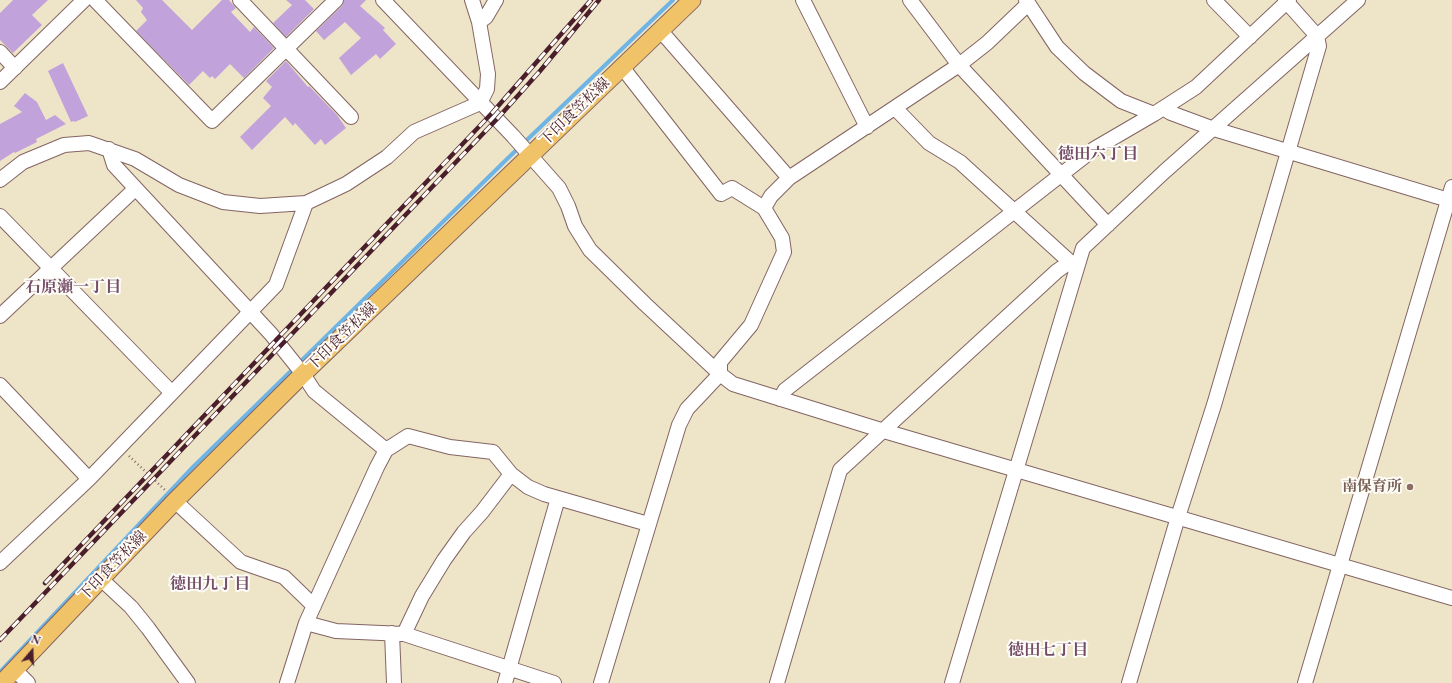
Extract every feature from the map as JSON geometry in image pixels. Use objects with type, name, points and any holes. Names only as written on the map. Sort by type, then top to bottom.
[{"type":"main road","name":"下印食笠松線","points":[[2,683],[175,500],[301,371],[528,153],[622,67],[692,0]]},
{"type":"street","points":[[0,82],[84,0]]},
{"type":"street","points":[[95,0],[212,121],[336,0]]},
{"type":"street","points":[[240,0],[351,117]]},
{"type":"street","points":[[383,0],[513,136],[559,188],[568,206],[575,226],[590,250],[720,374],[741,388],[1452,598]]},
{"type":"street","points":[[0,180],[23,162],[64,145],[89,143],[109,148],[135,159],[179,185],[223,202],[260,206],[306,203],[346,184],[387,157],[414,132],[480,102],[487,89],[488,74],[479,22],[472,0]]},
{"type":"street","points":[[479,22],[486,17],[496,0]]},
{"type":"street","points":[[803,0],[867,127]]},
{"type":"street","points":[[910,0],[959,64],[1108,225]]},
{"type":"street","points":[[1214,0],[1250,37]]},
{"type":"street","points":[[952,683],[1016,469],[1074,262],[1083,248],[1358,0]]},
{"type":"street","points":[[780,399],[785,390],[1014,209],[1094,149],[1159,111],[1196,87],[1287,1],[1317,36],[1319,46],[1214,405],[1178,517],[1129,683]]},
{"type":"street","points":[[764,208],[771,196],[789,178],[896,108],[959,64],[987,42],[1027,2],[1058,47],[1084,73],[1121,101],[1171,113],[1214,129],[1289,152],[1451,196],[1305,683]]},
{"type":"street","points":[[660,30],[789,178]]},
{"type":"street","points":[[0,52],[15,68]]},
{"type":"street","points":[[601,683],[679,425],[688,409],[720,374],[720,362],[751,325],[784,252],[782,238],[764,208],[732,188],[721,194],[622,67]]},
{"type":"street","points":[[896,108],[929,143],[960,162],[1074,262]]},
{"type":"street","points":[[109,148],[114,165],[252,312],[301,371],[314,391],[386,450]]},
{"type":"street","points":[[0,316],[135,189]]},
{"type":"street","points":[[2,557],[89,479],[252,312],[276,285],[306,203]]},
{"type":"street","points":[[0,216],[172,393]]},
{"type":"street","points":[[777,683],[840,470],[1057,271],[1074,262]]},
{"type":"street","points":[[0,385],[89,479]]},
{"type":"street","points":[[287,683],[306,623],[386,450],[408,436],[450,447],[493,452],[511,474],[528,487],[558,498],[648,524]]},
{"type":"street","points":[[394,683],[398,633],[444,560],[464,532],[482,512],[511,474]]},
{"type":"street","points":[[505,683],[558,498]]},
{"type":"street","points":[[175,500],[241,562],[284,578],[314,606]]},
{"type":"street","points":[[101,579],[131,607],[188,683]]},
{"type":"street","points":[[306,623],[336,631],[398,633],[422,638],[509,669],[554,683]]},
{"type":"street","points":[[14,669],[28,683]]},
{"type":"path","points":[[120,448],[175,500]]},
{"type":"building","points":[[13,0],[48,0],[32,15],[42,25],[13,53],[0,40],[0,13]]},
{"type":"building","points":[[136,0],[162,0],[192,30],[222,0],[229,0],[236,8],[231,12],[250,32],[254,27],[274,48],[244,78],[230,64],[215,79],[212,76],[210,78],[203,71],[189,85],[136,31],[147,20],[141,12],[143,8]]},
{"type":"building","points":[[286,0],[305,0],[314,9],[286,37],[273,23],[292,5]]},
{"type":"building","points":[[344,0],[366,0],[360,6],[385,28],[383,30],[396,44],[380,59],[376,54],[351,75],[339,58],[361,38],[345,22],[324,40],[316,31],[342,6]]},
{"type":"building","points":[[286,61],[308,87],[309,86],[337,115],[346,128],[325,145],[321,139],[315,145],[295,123],[293,126],[285,117],[252,150],[240,137],[271,106],[263,98],[272,87],[266,81]]},
{"type":"building","points":[[63,63],[88,116],[75,122],[71,122],[48,71]]},
{"type":"building","points":[[25,93],[37,102],[46,120],[55,115],[66,124],[36,139],[37,142],[15,153],[14,152],[0,161],[0,124],[22,112],[14,106]]},
{"type":"waterway","points":[[299,363],[507,159],[673,0]]},
{"type":"waterway","points":[[0,672],[190,470],[294,368]]},
{"type":"railway","points":[[45,583],[492,113],[591,0]]},
{"type":"railway","points":[[0,640],[497,119],[540,71],[599,0]]},
{"type":"place","name":"南保育所","points":[[1410,487]]},
{"type":"district","name":"徳田六丁目","points":[[1098,155]]},
{"type":"district","name":"石原瀬一丁目","points":[[73,288]]},
{"type":"district","name":"徳田九丁目","points":[[210,585]]},
{"type":"district","name":"徳田七丁目","points":[[1048,651]]}]
